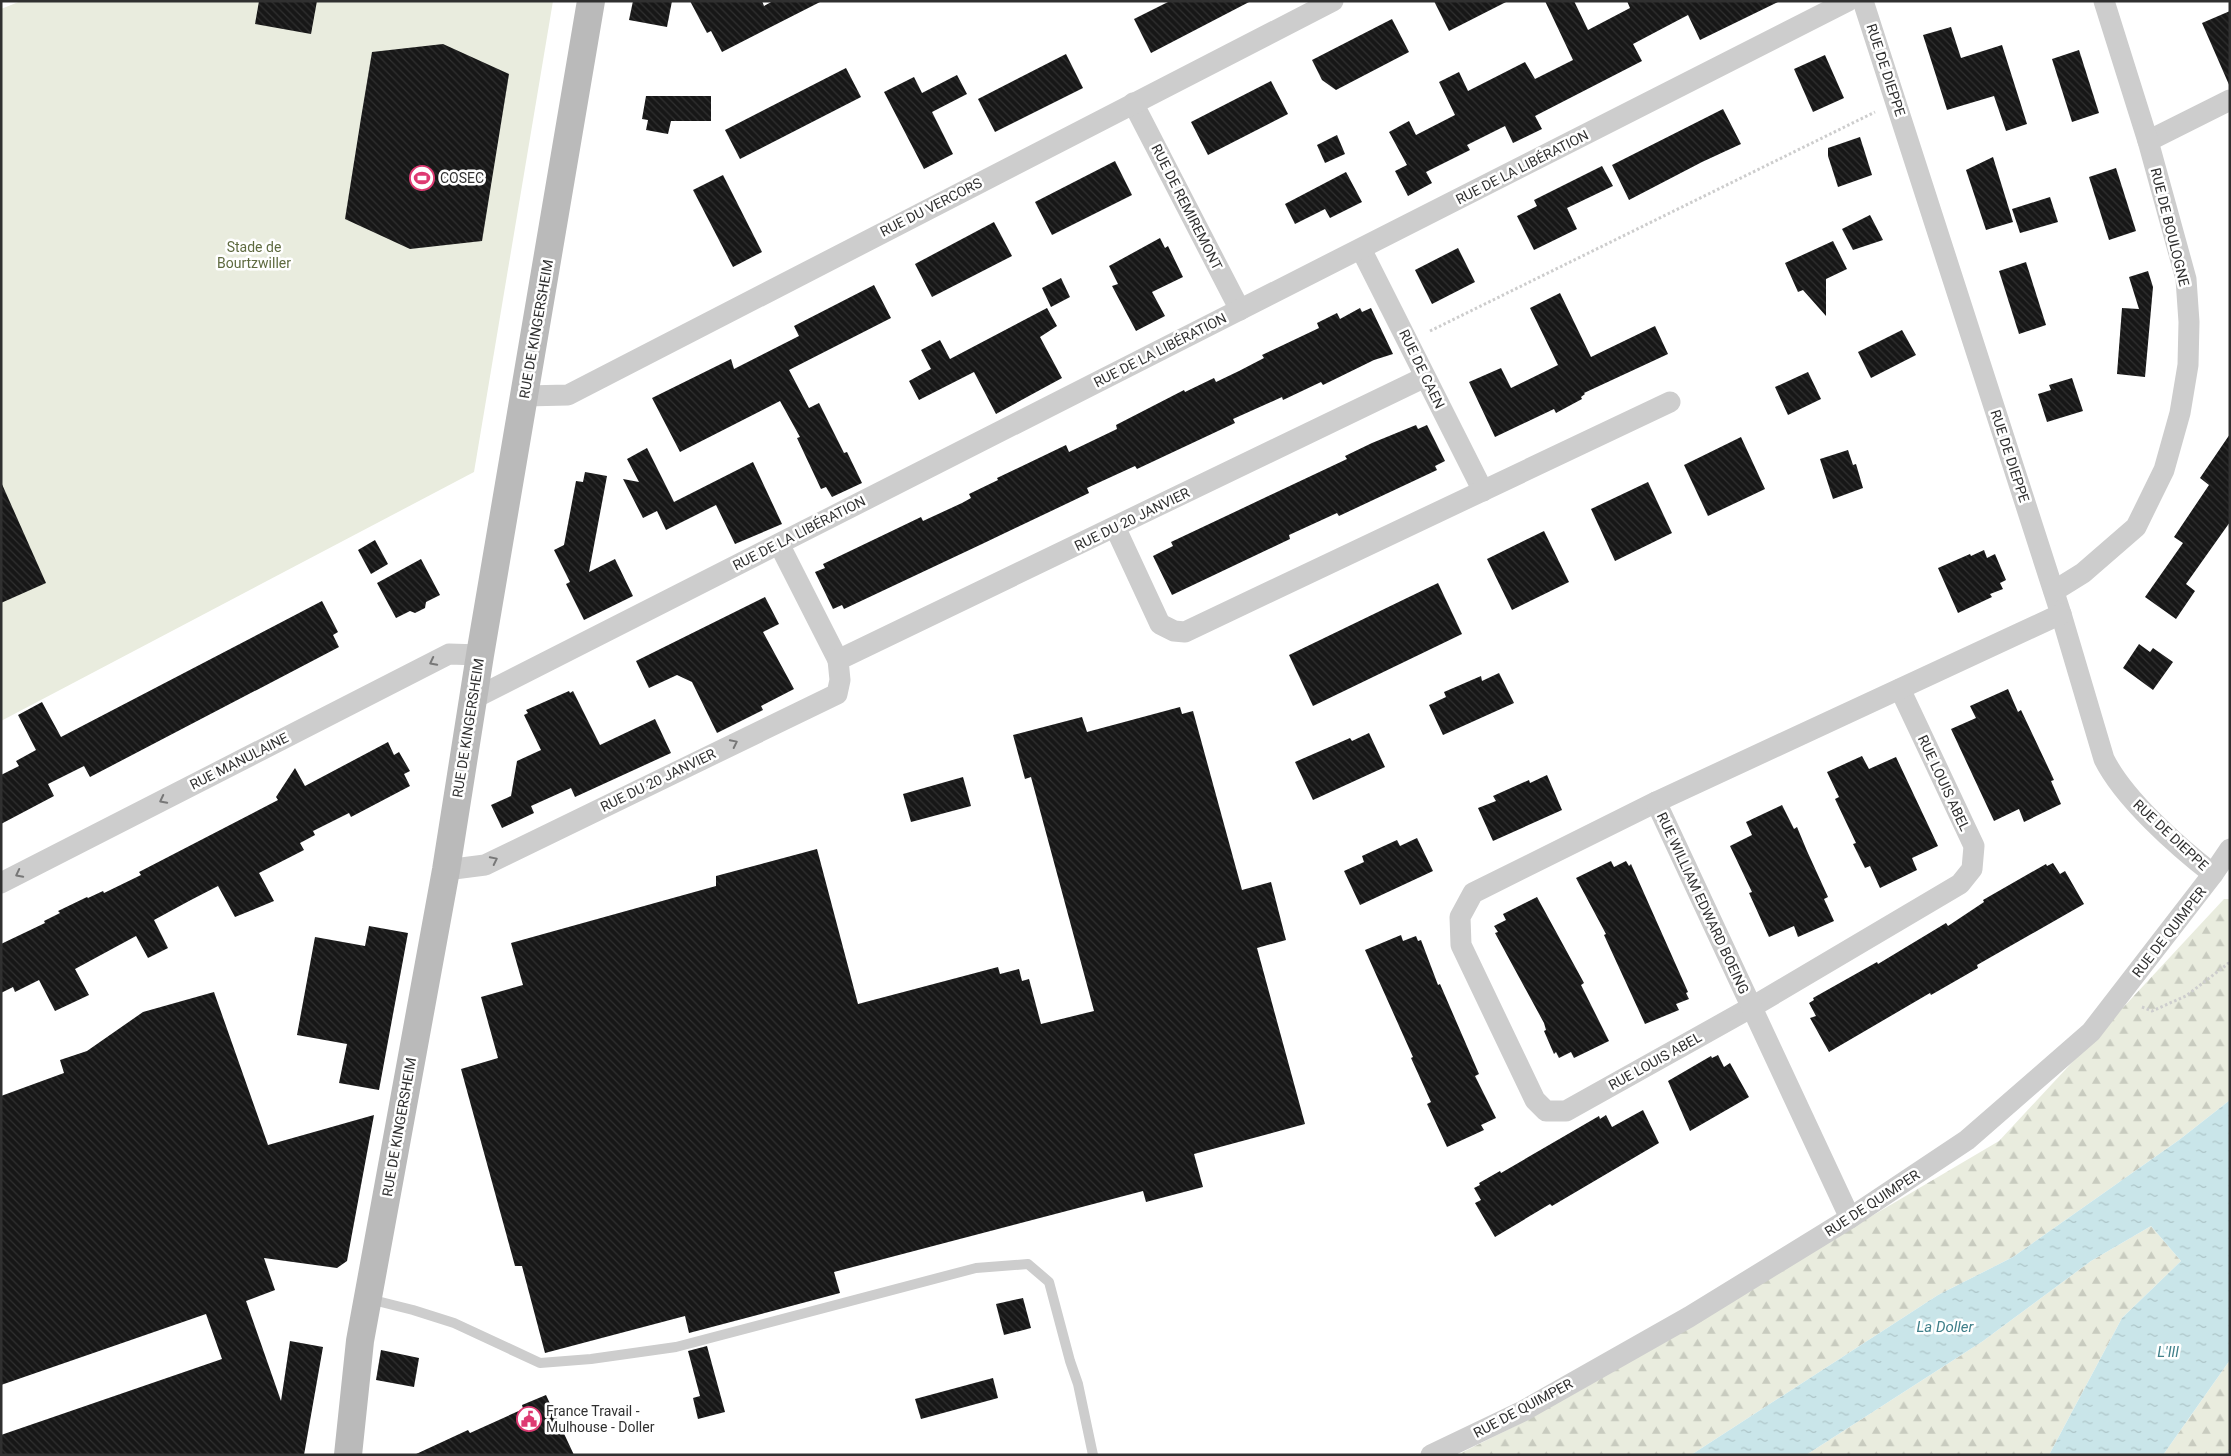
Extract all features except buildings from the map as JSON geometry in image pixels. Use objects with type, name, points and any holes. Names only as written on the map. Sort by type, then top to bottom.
[{"type":"main road","name":"RUE DE KINGERSHEIM","points":[[348,1455],[360,1341],[446,870],[480,655],[591,1]]},
{"type":"street","name":"RUE DU VERCORS","points":[[525,396],[568,395],[1333,1]]},
{"type":"street","name":"RUE DE LA LIBÉRATION","points":[[473,699],[1848,1]]},
{"type":"street","name":"RUE DE DIEPPE","points":[[1863,1],[2054,591],[2104,759],[2111,774],[2131,799],[2213,874]]},
{"type":"street","name":"RUE DE BOULOGNE","points":[[2054,591],[2083,573],[2136,526],[2164,470],[2180,413],[2188,365],[2189,322],[2186,279],[2148,141],[2104,1]]},
{"type":"street","points":[[2148,141],[2230,100]]},
{"type":"street","name":"RUE DE REMIREMONT","points":[[1133,103],[1240,310]]},
{"type":"street","name":"RUE DE CAEN","points":[[1361,249],[1483,491]]},
{"type":"street","name":"RUE DU 20 JANVIER","points":[[838,660],[1425,377]]},
{"type":"street","points":[[1115,527],[1160,624],[1174,631],[1185,632],[1670,402]]},
{"type":"street","name":"RUE DU 20 JANVIER","points":[[446,870],[485,865],[837,694],[840,680],[838,660],[779,544]]},
{"type":"street","name":"RUE WILLIAM EDWARD BOEING","points":[[1850,1218],[1656,802],[2061,614]]},
{"type":"street","name":"RUE MANULAINE","points":[[1,883],[449,654],[480,655]]},
{"type":"street","name":"RUE LOUIS ABEL","points":[[1656,802],[1473,893],[1460,917],[1461,945],[1535,1100],[1546,1111],[1566,1111],[1752,1007],[1960,884],[1972,869],[1974,846],[1900,689]]},
{"type":"street","name":"RUE DE QUIMPER","points":[[1431,1455],[1523,1411],[1689,1317],[1850,1218],[1967,1140],[2091,1032],[2213,874],[2230,849]]},
{"type":"lane","points":[[368,1299],[414,1310],[454,1324],[540,1363],[591,1359],[676,1347],[976,1268],[1028,1264],[1049,1282],[1078,1384],[1093,1455]]},
{"type":"path","points":[[1408,340],[1427,333],[1896,102]]},
{"type":"path","points":[[2117,998],[2152,1010],[2186,996],[2230,962]]},
{"type":"path","points":[[2226,1455],[2230,1450]]},
{"type":"green space","name":"Stade de Bourtzwiller","points":[[21,1],[553,1],[474,472],[1,721],[1,9]]},
{"type":"green space","points":[[2224,899],[2230,899],[2230,1100],[2179,1140],[2013,1257],[1938,1295],[1691,1455],[1457,1455],[1519,1424],[1999,1141]]},
{"type":"green space","points":[[2151,1226],[2181,1261],[2122,1318],[2049,1455],[1806,1455],[1983,1341],[2091,1261]]},
{"type":"green space","points":[[2230,1360],[2230,1455],[2163,1455]]},
{"type":"water","points":[[2230,1100],[2230,1360],[2163,1455],[2049,1455],[2122,1318],[2181,1261],[2151,1226],[2091,1261],[1983,1341],[1806,1455],[1691,1455],[1938,1295],[2013,1257],[2179,1140]]},
{"type":"place","name":"COSEC","points":[[422,178]]},
{"type":"place","name":"France Travail - Mulhouse - Doller","points":[[529,1419]]},
{"type":"water label","name":"La Doller","points":[[1945,1327]]},
{"type":"water label","name":"L'Ill","points":[[2168,1352]]}]
